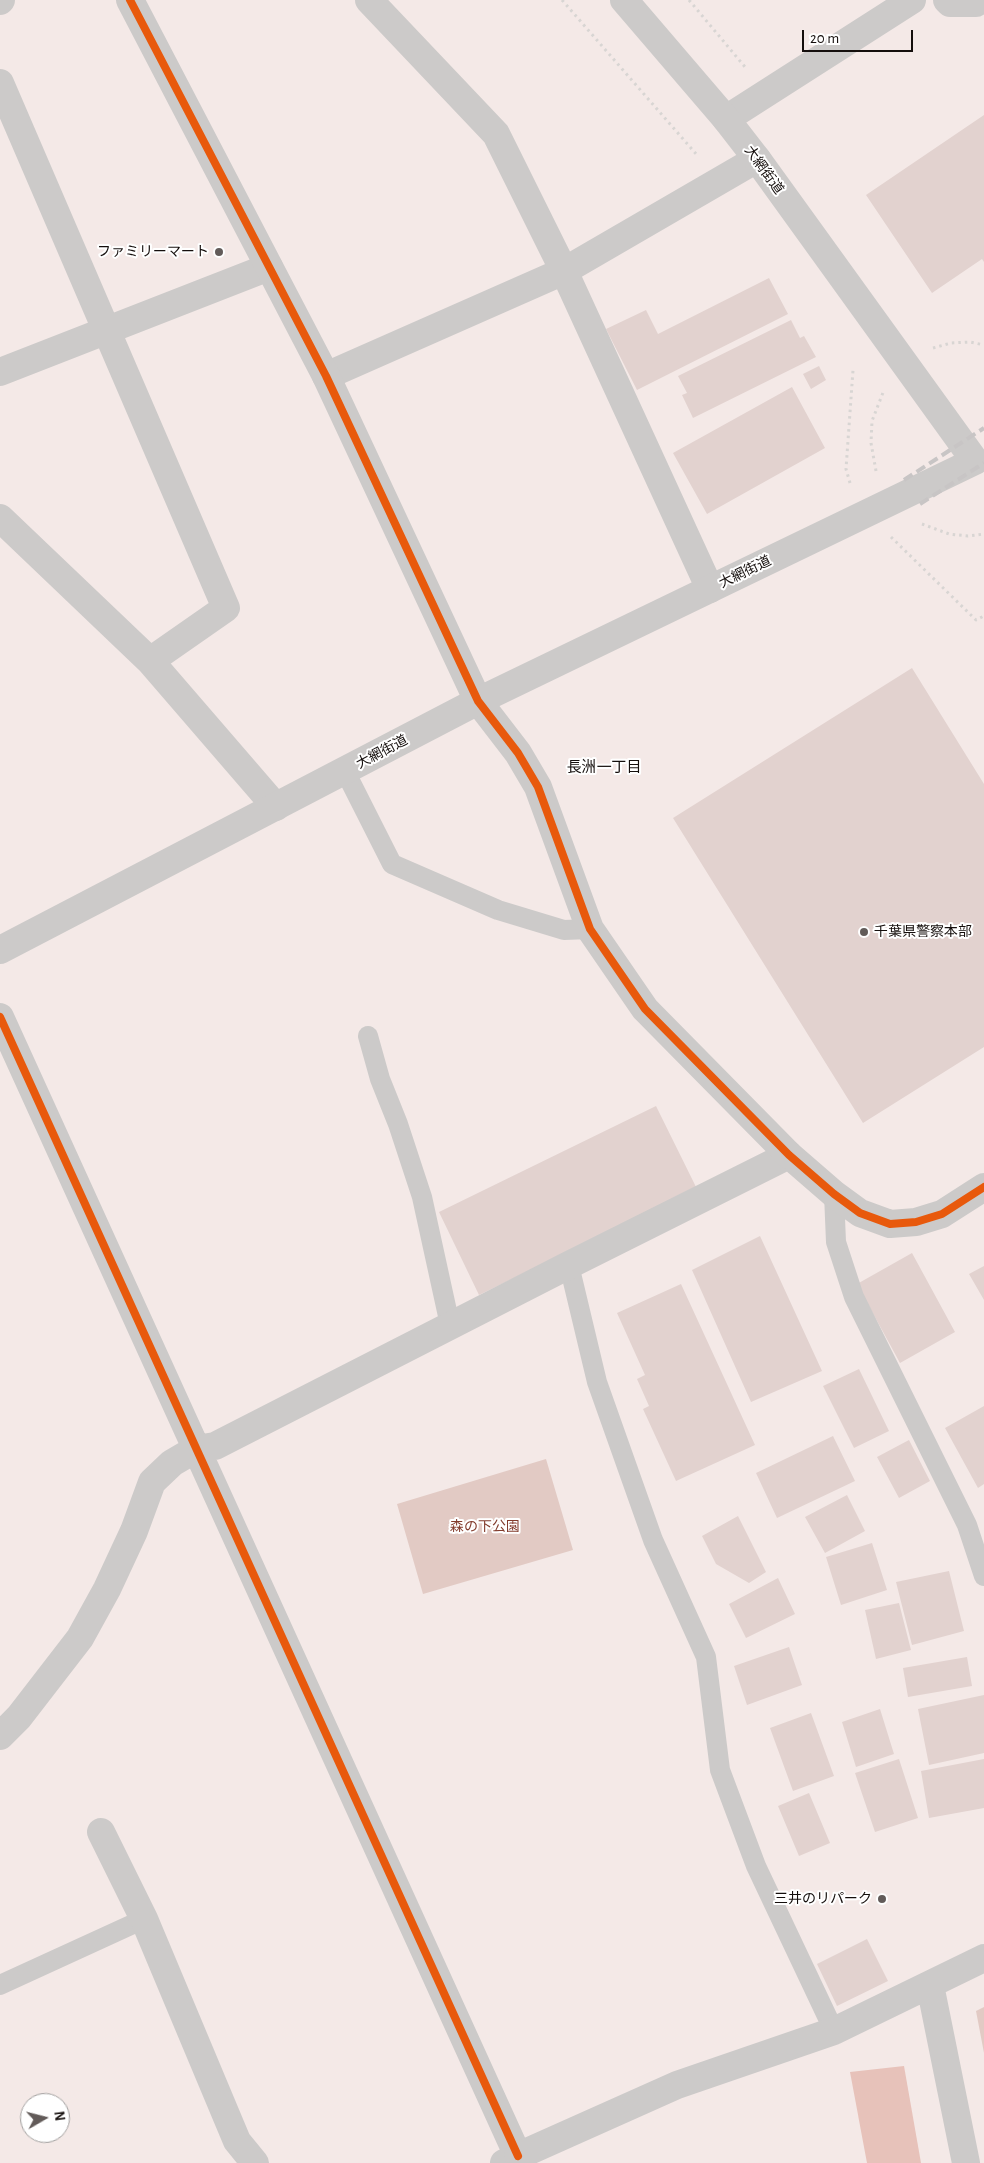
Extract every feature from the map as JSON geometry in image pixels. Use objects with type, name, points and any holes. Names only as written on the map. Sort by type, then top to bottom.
[{"type":"street","points":[[130,0],[326,376],[478,701],[518,753],[538,787],[590,929],[645,1009],[790,1155],[834,1194],[860,1213],[890,1224],[916,1222],[942,1214],[984,1187]]},
{"type":"street","points":[[370,0],[496,134],[564,271],[710,589]]},
{"type":"street","name":"大網街道","points":[[0,950],[478,701],[710,589],[981,463],[726,119],[624,0]]},
{"type":"street","points":[[726,119],[912,0]]},
{"type":"street","points":[[947,0],[950,3],[976,3],[980,0]]},
{"type":"street","points":[[0,83],[226,608],[150,661]]},
{"type":"street","points":[[326,376],[564,271],[756,159]]},
{"type":"street","points":[[0,372],[106,329],[269,267]]},
{"type":"street","points":[[0,518],[150,661],[276,807]]},
{"type":"street","points":[[0,1017],[196,1449],[511,2159],[677,2085],[834,2031],[984,1958]]},
{"type":"street","points":[[0,1736],[19,1717],[80,1638],[111,1580],[134,1531],[152,1482],[172,1463],[196,1449],[214,1446],[570,1264],[790,1155]]},
{"type":"street","points":[[101,1832],[144,1919],[238,2140],[254,2163]]},
{"type":"street","points":[[930,1985],[966,2163]]},
{"type":"lane","points":[[345,771],[392,864],[498,910],[564,930],[590,929]]},
{"type":"lane","points":[[368,1036],[380,1079],[398,1124],[422,1197],[450,1325]]},
{"type":"lane","points":[[834,1194],[836,1242],[854,1297],[967,1525],[984,1576]]},
{"type":"lane","points":[[570,1264],[597,1382],[653,1540],[706,1657],[720,1770],[756,1866],[834,2031]]},
{"type":"lane","points":[[0,1985],[144,1919]]},
{"type":"path","points":[[562,0],[698,155]]},
{"type":"path","points":[[690,0],[750,73]]},
{"type":"path","points":[[927,350],[951,343],[970,342],[984,344]]},
{"type":"path","points":[[846,469],[853,370]]},
{"type":"path","points":[[880,478],[876,470],[870,443],[872,421],[879,399],[887,384]]},
{"type":"path","points":[[921,523],[949,534],[968,536],[984,534]]},
{"type":"path","points":[[888,534],[976,620],[984,616]]},
{"type":"green space","name":"森の下公園","points":[[546,1459],[573,1550],[423,1594],[397,1504]]},
{"type":"green space","points":[[984,2007],[984,2053],[976,2011]]},
{"type":"shaded area","points":[[904,2066],[921,2163],[867,2163],[850,2072]]},
{"type":"building","points":[[984,115],[984,262],[982,259],[932,293],[866,195]]},
{"type":"building","points":[[769,278],[788,314],[637,390],[606,329],[646,310],[658,334]]},
{"type":"building","points":[[791,320],[800,338],[804,336],[816,357],[693,418],[682,395],[687,393],[678,376]]},
{"type":"building","points":[[819,366],[826,380],[811,389],[803,374]]},
{"type":"building","points":[[792,387],[825,448],[707,514],[673,453]]},
{"type":"building","name":"千葉県警察本部","points":[[912,668],[984,784],[984,1047],[863,1123],[673,818]]},
{"type":"building","points":[[656,1106],[697,1189],[479,1295],[439,1212]]},
{"type":"building","points":[[760,1236],[822,1371],[751,1402],[692,1270]]},
{"type":"building","points":[[912,1253],[955,1332],[900,1363],[857,1284]]},
{"type":"building","points":[[984,1266],[984,1300],[969,1274]]},
{"type":"building","points":[[681,1284],[755,1445],[676,1481],[643,1409],[649,1406],[637,1379],[645,1375],[617,1313]]},
{"type":"building","points":[[859,1369],[889,1431],[854,1448],[823,1386]]},
{"type":"building","points":[[984,1406],[984,1484],[978,1488],[945,1428]]},
{"type":"building","points":[[833,1436],[855,1481],[777,1518],[756,1473]]},
{"type":"building","points":[[909,1440],[930,1481],[899,1498],[877,1457]]},
{"type":"building","points":[[847,1495],[865,1531],[825,1553],[805,1517]]},
{"type":"building","points":[[738,1516],[766,1572],[749,1583],[716,1564],[702,1536]]},
{"type":"building","points":[[872,1543],[887,1590],[841,1605],[826,1557]]},
{"type":"building","points":[[949,1571],[964,1631],[912,1645],[896,1582]]},
{"type":"building","points":[[778,1578],[795,1614],[746,1638],[729,1604]]},
{"type":"building","points":[[899,1603],[911,1650],[876,1659],[865,1610]]},
{"type":"building","points":[[789,1647],[802,1685],[747,1705],[734,1666]]},
{"type":"building","points":[[967,1657],[972,1686],[908,1697],[903,1668]]},
{"type":"building","points":[[984,1695],[984,1753],[929,1765],[918,1709]]},
{"type":"building","points":[[880,1709],[894,1754],[856,1767],[842,1722]]},
{"type":"building","points":[[811,1713],[834,1776],[793,1791],[770,1728]]},
{"type":"building","points":[[899,1759],[918,1818],[875,1832],[855,1773]]},
{"type":"building","points":[[984,1759],[984,1808],[929,1818],[921,1771]]},
{"type":"building","points":[[809,1793],[830,1843],[799,1856],[778,1806]]},
{"type":"building","points":[[867,1939],[888,1981],[837,2006],[817,1964]]},
{"type":"railway","points":[[904,480],[984,428]]},
{"type":"railway","points":[[920,504],[984,463]]},
{"type":"cycle path","points":[[130,0],[326,376],[478,701],[518,753],[538,787],[590,929],[645,1009],[789,1155],[834,1194],[860,1213],[890,1224],[916,1222],[942,1214],[984,1187]]},
{"type":"cycle path","points":[[0,1017],[518,2156]]},
{"type":"place","name":"ファミリーマート","points":[[219,252]]},
{"type":"place","name":"千葉県警察本部","points":[[864,932]]},
{"type":"place","name":"三井のリパーク","points":[[882,1899]]},
{"type":"district","name":"長洲一丁目","points":[[604,767]]}]
